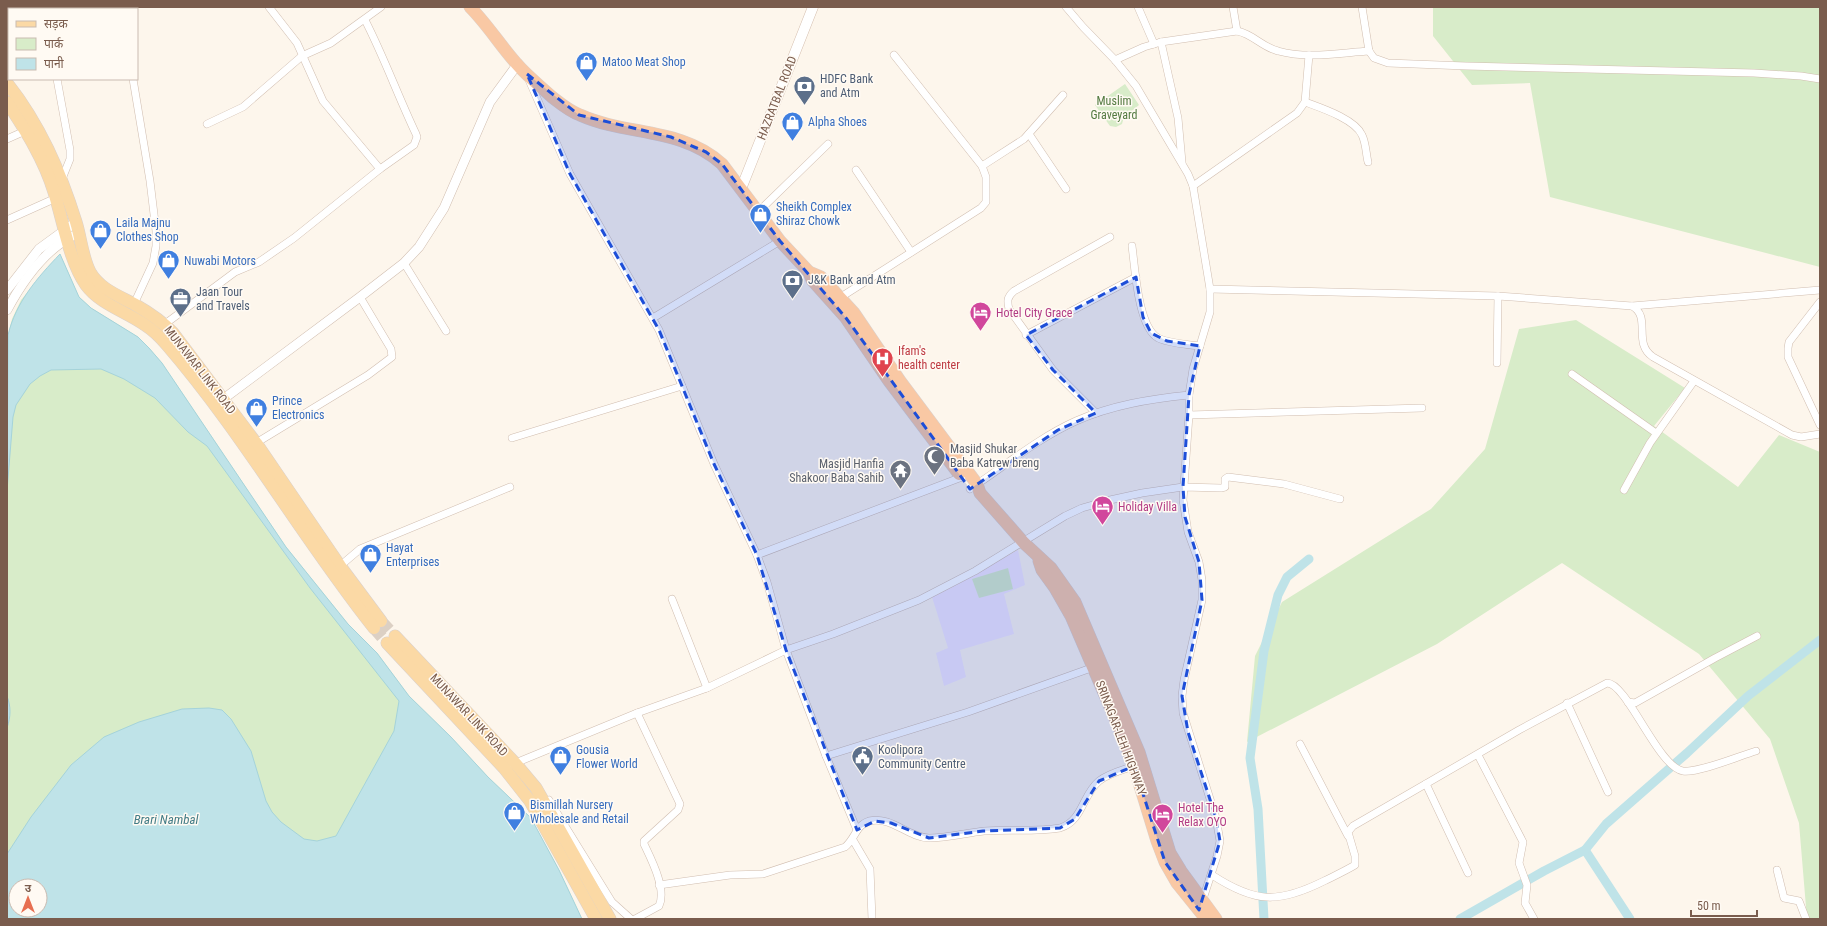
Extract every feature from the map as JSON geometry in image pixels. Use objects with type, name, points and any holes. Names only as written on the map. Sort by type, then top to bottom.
[{"type":"highway","points":[[470,7],[480,13],[517,65],[556,100],[579,115],[604,123],[671,137],[706,152],[722,164],[780,241],[809,272],[812,280],[846,318],[889,381],[962,477],[976,489]]},
{"type":"highway","points":[[809,272],[821,277],[841,297],[854,313],[976,489],[1024,543],[1051,568],[1065,586],[1081,615],[1139,752],[1170,853],[1206,912]]},
{"type":"highway","name":"SRINAGAR-LEH HIGHWAY","points":[[1037,555],[1042,570],[1071,616],[1094,667],[1134,766],[1165,862],[1177,882],[1206,912]]},
{"type":"main road","name":"HAZRATBAL ROAD","points":[[741,189],[813,7]]},
{"type":"main road","name":"MUNAWAR LINK ROAD","points":[[7,83],[36,125],[62,179],[79,275],[93,294],[146,325],[165,343],[256,443],[336,569]]},
{"type":"main road","name":"MUNAWAR LINK ROAD","points":[[7,102],[48,173],[56,198],[90,272],[97,280],[116,295],[134,304],[165,324],[336,569],[378,624]]},
{"type":"main road","name":"MUNAWAR LINK ROAD","points":[[391,639],[536,795]]},
{"type":"main road","points":[[536,795],[596,919]]},
{"type":"main road","points":[[536,795],[610,919]]},
{"type":"street","points":[[268,7],[290,34],[323,101],[380,169]]},
{"type":"street","points":[[207,124],[243,107],[302,56],[331,42],[365,20],[381,7]]},
{"type":"street","points":[[1066,7],[1115,60],[1136,86],[1182,162],[1193,186],[1210,289],[1210,312],[1193,369],[1189,395],[1189,415],[1183,487],[1185,517],[1199,562],[1202,580],[1202,600],[1184,680],[1182,696],[1183,713],[1216,818],[1220,842],[1212,875],[1206,912]]},
{"type":"street","points":[[1138,7],[1158,43],[1178,118],[1182,162]]},
{"type":"street","points":[[1233,7],[1237,31]]},
{"type":"street","points":[[1362,7],[1369,51],[1374,58],[1388,63],[1760,73],[1820,79]]},
{"type":"street","points":[[165,324],[235,272],[260,262],[294,238],[380,169],[414,145],[417,138],[365,20]]},
{"type":"street","points":[[1115,60],[1158,43],[1237,31],[1246,33],[1268,48],[1277,51],[1309,55],[1369,51]]},
{"type":"street","points":[[841,297],[981,208],[986,202],[986,177],[982,166],[894,55]]},
{"type":"street","points":[[1193,186],[1288,120],[1306,102],[1309,55]]},
{"type":"street","points":[[220,402],[404,263],[419,247],[444,208],[490,102],[517,65]]},
{"type":"street","points":[[527,74],[570,174],[653,318],[714,464],[757,555],[767,582],[786,650],[826,756],[857,830]]},
{"type":"street","points":[[57,80],[70,150],[70,159],[62,179]]},
{"type":"street","points":[[133,80],[150,181],[156,231],[156,246],[153,263],[134,304]]},
{"type":"street","points":[[982,166],[1016,145],[1029,134],[1064,95]]},
{"type":"street","points":[[1306,102],[1345,119],[1359,129],[1362,135],[1368,162]]},
{"type":"street","points":[[7,139],[25,132]]},
{"type":"street","points":[[1029,134],[1066,189]]},
{"type":"street","points":[[758,212],[828,144]]},
{"type":"street","points":[[856,170],[911,252]]},
{"type":"street","points":[[7,220],[56,198]]},
{"type":"street","points":[[7,290],[39,249],[72,231]]},
{"type":"street","points":[[7,310],[13,298],[40,262],[72,231]]},
{"type":"street","points":[[1096,413],[1053,370],[1009,309],[1007,302],[1008,296],[1014,291],[1110,237]]},
{"type":"street","points":[[653,318],[780,241]]},
{"type":"street","points":[[1132,246],[1143,317],[1151,333],[1167,341],[1200,346]]},
{"type":"street","points":[[404,263],[446,331]]},
{"type":"street","points":[[1026,334],[1136,276]]},
{"type":"street","points":[[1210,289],[1498,296],[1632,306],[1820,290]]},
{"type":"street","points":[[1497,363],[1498,296]]},
{"type":"street","points":[[256,443],[368,375],[392,357],[391,349],[360,297]]},
{"type":"street","points":[[1820,302],[1789,342],[1788,348],[1791,363],[1820,425]]},
{"type":"street","points":[[1632,306],[1641,314],[1642,342],[1647,353],[1694,381],[1792,435],[1801,437],[1820,434]]},
{"type":"street","points":[[1572,374],[1656,433]]},
{"type":"street","points":[[1624,490],[1656,433],[1694,381]]},
{"type":"street","points":[[512,438],[682,386]]},
{"type":"street","points":[[976,489],[1058,430],[1096,413],[1144,400],[1189,395]]},
{"type":"street","points":[[1189,415],[1422,408]]},
{"type":"street","points":[[757,555],[962,477]]},
{"type":"street","points":[[509,765],[638,713],[707,688],[786,650],[833,634],[920,600],[1024,543],[1065,516],[1082,508],[1116,498],[1183,487],[1221,488],[1225,487],[1226,478],[1230,477],[1284,484],[1340,499]]},
{"type":"street","points":[[336,569],[360,549],[510,487]]},
{"type":"street","points":[[672,599],[707,688]]},
{"type":"street","points":[[1628,702],[1635,703],[1757,636]]},
{"type":"street","points":[[826,756],[968,712],[1094,667]]},
{"type":"street","points":[[1348,836],[1348,832],[1353,826],[1519,730],[1567,703],[1607,683],[1612,685],[1628,702],[1670,764],[1680,770],[1695,770],[1756,751]]},
{"type":"street","points":[[1567,703],[1608,792]]},
{"type":"street","points":[[635,919],[659,906],[662,899],[654,863],[644,841],[678,810],[680,804],[638,713]]},
{"type":"street","points":[[1212,875],[1228,885],[1252,895],[1267,897],[1287,896],[1302,892],[1355,865],[1355,856],[1348,836],[1300,744]]},
{"type":"street","points":[[1478,754],[1523,842],[1518,863],[1527,884],[1525,903],[1534,919]]},
{"type":"street","points":[[659,885],[730,875],[771,873],[845,847],[853,840],[857,830],[862,824],[875,821],[891,823],[916,835],[929,838],[983,831],[1060,828],[1068,826],[1075,819],[1094,786],[1099,781],[1107,776],[1134,766]]},
{"type":"street","points":[[1426,784],[1468,873]]},
{"type":"street","points":[[536,795],[546,795],[612,902],[631,919]]},
{"type":"street","points":[[853,840],[870,870],[872,886],[872,919]]},
{"type":"street","points":[[1777,870],[1784,898],[1799,901],[1806,919]]},
{"type":"highlighted area","points":[[527,74],[579,115],[671,137],[706,152],[722,164],[780,241],[846,318],[970,489],[1058,430],[1096,413],[1053,370],[1026,335],[1136,277],[1143,317],[1151,333],[1167,341],[1200,346],[1189,395],[1183,487],[1185,517],[1199,562],[1202,600],[1182,696],[1188,732],[1216,818],[1220,841],[1199,910],[1165,862],[1134,766],[1099,781],[1075,819],[1060,828],[983,831],[929,838],[891,823],[875,821],[857,830],[786,650],[757,555],[714,464],[659,330],[570,174]]},
{"type":"shaded area","points":[[1018,550],[1025,585],[1004,594],[1014,634],[960,650],[966,677],[944,686],[936,653],[948,648],[932,597]]},
{"type":"green space","points":[[1433,7],[1820,7],[1820,267],[1550,197],[1530,83],[1472,85],[1433,36]]},
{"type":"green space","name":"Muslim Graveyard","points":[[1125,84],[1139,105],[1124,117],[1122,124],[1116,127],[1110,126],[1095,105]]},
{"type":"green space","points":[[60,254],[79,297],[91,308],[138,337],[162,363],[286,547],[348,624],[377,653],[409,696],[451,737],[488,777],[531,818],[559,870],[582,919],[7,919],[7,339],[12,319],[21,300]]},
{"type":"green space","points":[[1576,320],[1685,388],[1654,426],[1738,487],[1779,435],[1820,452],[1820,919],[1807,919],[1799,823],[1770,739],[1699,654],[1562,563],[1437,644],[1247,742],[1255,656],[1282,602],[1431,509],[1485,449],[1519,329]]},
{"type":"green space","points":[[1008,568],[1013,589],[979,598],[972,579]]},
{"type":"water","name":"Brari Nambal","points":[[60,254],[79,297],[91,308],[138,337],[162,363],[286,547],[348,624],[377,653],[409,696],[451,737],[488,777],[531,818],[559,870],[582,919],[7,919],[7,854],[31,817],[71,765],[104,737],[139,722],[182,709],[209,708],[222,710],[231,719],[251,751],[266,801],[272,812],[281,822],[304,839],[317,841],[336,836],[394,731],[399,701],[310,588],[207,446],[188,432],[155,398],[124,379],[101,369],[51,370],[30,384],[16,405],[13,417],[7,491],[8,335],[16,312],[28,291]]},
{"type":"water","points":[[7,696],[10,712],[7,728]]},
{"type":"waterway","points":[[1264,919],[1258,809],[1250,758],[1264,651],[1278,595],[1287,577],[1309,559]]},
{"type":"waterway","points":[[1460,919],[1544,871],[1585,850],[1606,824],[1687,753],[1748,696],[1820,640]]},
{"type":"waterway","points":[[1585,850],[1630,919]]},
{"type":"tunnel","points":[[381,621],[395,636]]},
{"type":"tunnel","points":[[374,628],[387,643]]},
{"type":"place","name":"Matoo Meat Shop","points":[[586,82]]},
{"type":"place","name":"HDFC Bank and Atm","points":[[804,106]]},
{"type":"place","name":"Alpha Shoes","points":[[793,142]]},
{"type":"place","name":"Sheikh Complex Shiraz Chowk","points":[[760,234]]},
{"type":"place","name":"Laila Majnu Clothes Shop","points":[[100,250]]},
{"type":"place","name":"Nuwabi Motors","points":[[169,280]]},
{"type":"place","name":"J&K Bank and Atm","points":[[792,300]]},
{"type":"place","name":"Jaan Tour and Travels","points":[[181,318]]},
{"type":"place","name":"Hotel City Grace","points":[[981,332]]},
{"type":"place","name":"Ifam's health center","points":[[883,378]]},
{"type":"place","name":"Prince Electronics","points":[[257,428]]},
{"type":"place","name":"Masjid Shukar Baba Katrew breng","points":[[934,476]]},
{"type":"place","name":"Masjid Hanfia Shakoor Baba Sahib","points":[[900,490]]},
{"type":"place","name":"Holiday Villa","points":[[1103,526]]},
{"type":"place","name":"Hayat Enterprises","points":[[371,574]]},
{"type":"place","name":"Gousia Flower World","points":[[560,776]]},
{"type":"place","name":"Koolipora Community Centre","points":[[862,776]]},
{"type":"place","name":"Bismillah Nursery Wholesale and Retail","points":[[515,832]]},
{"type":"place","name":"Hotel The Relax OYO","points":[[1163,834]]}]
